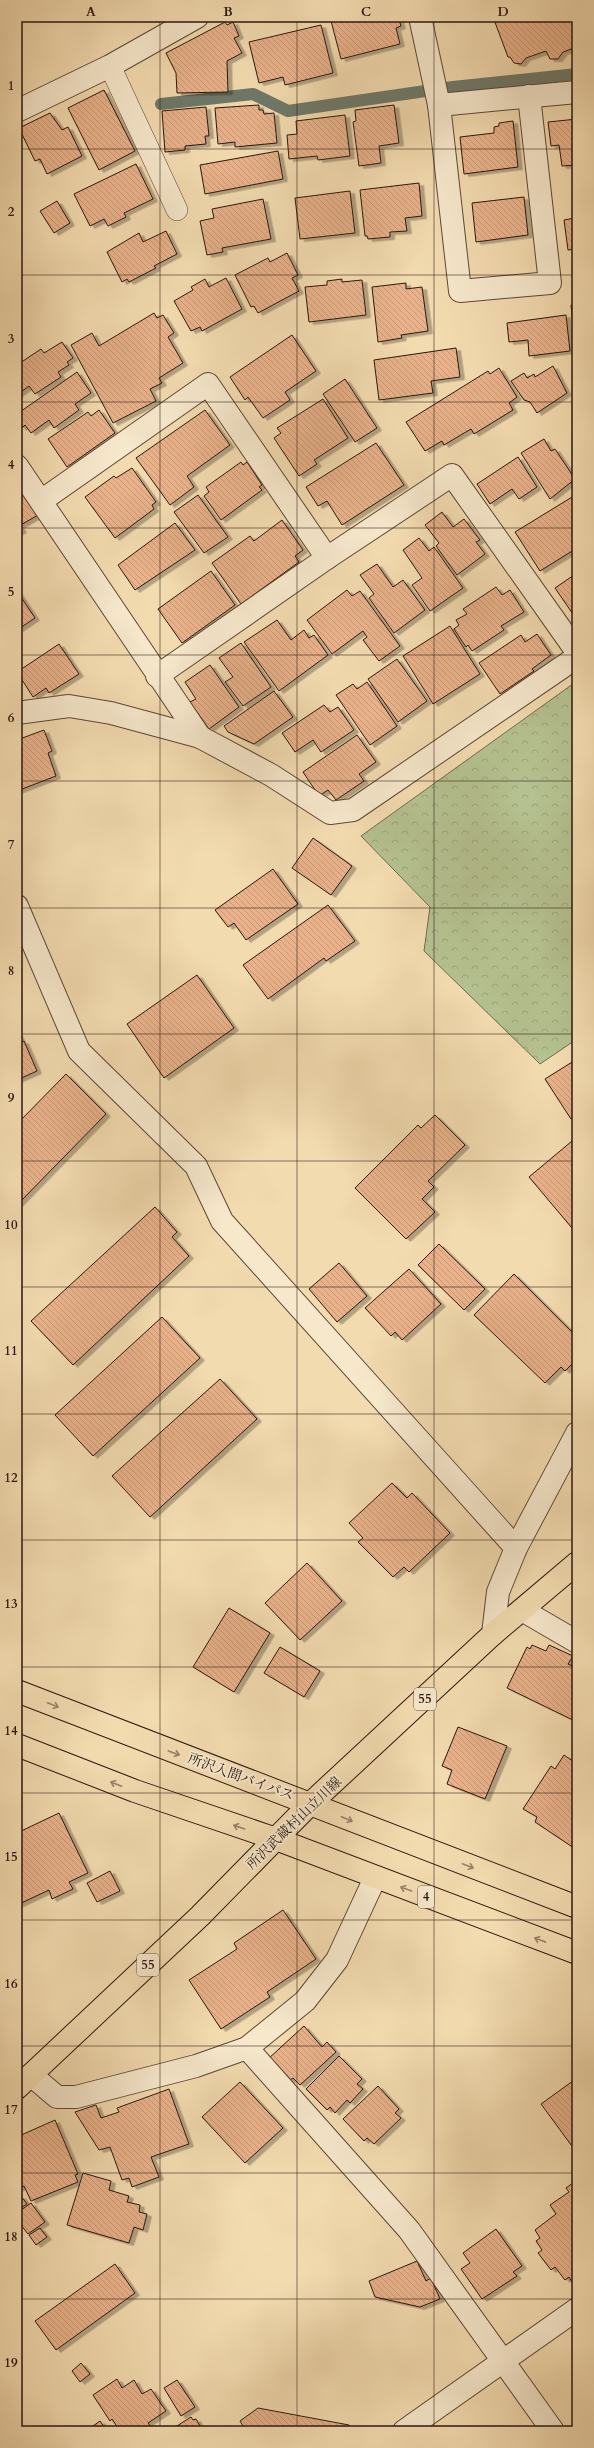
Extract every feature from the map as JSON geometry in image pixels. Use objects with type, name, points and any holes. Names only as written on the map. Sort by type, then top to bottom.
[{"type":"main road","name":"所沢武蔵村山立川線","points":[[24,2082],[200,1916],[311,1803],[493,1634],[577,1563]]},
{"type":"main road","name":"所沢入間バイパス","points":[[17,1691],[170,1751],[311,1803],[389,1836],[577,1907]]},
{"type":"main road","name":"4","points":[[17,1745],[134,1791],[276,1839],[375,1878],[577,1953]]},
{"type":"street","points":[[17,111],[110,66],[197,17]]},
{"type":"street","points":[[420,17],[439,105],[460,291],[550,283],[529,96]]},
{"type":"street","points":[[439,105],[577,92]]},
{"type":"street","points":[[41,501],[208,384],[327,558]]},
{"type":"street","points":[[17,466],[157,676],[200,737]]},
{"type":"street","points":[[157,676],[327,558],[452,476],[577,652]]},
{"type":"street","points":[[17,713],[70,706],[111,713],[200,737],[271,775],[330,813],[353,810],[577,657]]},
{"type":"street","points":[[17,906],[79,1051],[196,1166],[222,1221],[516,1548]]},
{"type":"street","points":[[493,1634],[498,1592],[516,1548],[577,1433]]},
{"type":"street","points":[[522,1610],[577,1642]]},
{"type":"street","points":[[24,2082],[57,2097],[76,2097],[196,2066],[247,2048],[305,2001],[337,1960],[375,1878]]},
{"type":"street","points":[[247,2048],[409,2230],[553,2431]]},
{"type":"street","points":[[404,2431],[577,2309]]},
{"type":"lane","points":[[110,66],[177,210]]},
{"type":"green space","points":[[577,681],[577,1039],[540,1064],[424,951],[430,907],[361,836]]},
{"type":"building","points":[[330,17],[398,17],[401,26],[396,28],[400,44],[341,59]]},
{"type":"building","points":[[493,17],[577,17],[577,47],[563,52],[558,59],[550,59],[546,51],[526,58],[521,64],[514,63],[510,57],[508,57]]},
{"type":"building","points":[[225,22],[227,25],[233,22],[239,36],[234,38],[242,53],[227,61],[228,92],[177,93],[176,73],[166,53]]},
{"type":"building","points":[[321,25],[333,73],[285,85],[283,77],[259,83],[249,42]]},
{"type":"building","points":[[104,90],[135,151],[99,170],[68,108]]},
{"type":"building","points":[[259,105],[259,110],[263,110],[264,114],[274,113],[277,143],[235,147],[235,142],[218,144],[215,108]]},
{"type":"building","points":[[394,105],[399,143],[379,146],[381,163],[359,166],[353,122],[356,121],[355,110]]},
{"type":"building","points":[[206,107],[209,136],[205,136],[206,144],[185,146],[185,150],[165,152],[162,111]]},
{"type":"building","points":[[50,113],[62,130],[68,127],[82,156],[47,174],[40,159],[35,161],[19,128]]},
{"type":"building","points":[[345,115],[350,156],[318,160],[317,156],[289,159],[287,135],[297,134],[296,121]]},
{"type":"building","points":[[577,119],[577,165],[562,166],[559,145],[551,146],[548,122]]},
{"type":"building","points":[[513,121],[518,167],[464,174],[460,137],[494,133],[494,127],[499,126],[499,123]]},
{"type":"building","points":[[278,151],[283,179],[205,194],[200,165]]},
{"type":"building","points":[[136,164],[153,199],[124,213],[126,217],[108,226],[104,219],[90,226],[74,194]]},
{"type":"building","points":[[419,183],[422,216],[405,218],[407,231],[390,232],[390,237],[368,239],[367,236],[365,236],[360,190]]},
{"type":"building","points":[[350,191],[355,233],[300,239],[295,198]]},
{"type":"building","points":[[524,197],[528,235],[476,242],[472,203]]},
{"type":"building","points":[[263,199],[271,239],[222,248],[223,252],[207,255],[200,221],[214,218],[212,209]]},
{"type":"building","points":[[57,201],[70,223],[54,233],[40,211]]},
{"type":"building","points":[[577,204],[577,249],[568,250],[564,220],[575,218],[574,205]]},
{"type":"building","points":[[166,231],[177,254],[154,266],[156,268],[129,282],[127,279],[122,282],[107,252],[139,233],[143,242]]},
{"type":"building","points":[[287,253],[298,275],[292,278],[299,291],[258,313],[254,306],[251,307],[235,275],[268,258],[270,262]]},
{"type":"building","points":[[226,278],[242,309],[202,331],[200,327],[191,331],[174,301],[193,290],[191,287],[205,279],[209,287]]},
{"type":"building","points":[[342,279],[342,282],[362,280],[366,315],[309,322],[305,287],[327,285],[327,281]]},
{"type":"building","points":[[406,283],[406,289],[422,287],[428,331],[401,335],[402,338],[378,342],[372,287]]},
{"type":"building","points":[[577,304],[577,345],[575,346],[571,305]]},
{"type":"building","points":[[154,313],[157,318],[163,315],[174,333],[168,337],[183,363],[159,378],[162,383],[150,389],[156,401],[113,423],[71,345],[92,333],[99,346]]},
{"type":"building","points":[[566,315],[570,351],[529,356],[528,340],[509,342],[507,323]]},
{"type":"building","points":[[292,335],[316,371],[285,392],[290,400],[263,418],[248,397],[245,400],[230,377]]},
{"type":"building","points":[[62,342],[73,358],[67,362],[69,365],[58,372],[61,377],[35,394],[29,386],[17,395],[17,365],[41,349],[44,353]]},
{"type":"building","points":[[456,348],[460,377],[431,381],[433,393],[379,400],[374,360]]},
{"type":"building","points":[[553,366],[567,393],[537,413],[530,402],[524,400],[511,381],[524,373],[527,378],[534,374],[535,377]]},
{"type":"building","points":[[499,368],[517,397],[509,403],[513,410],[474,434],[471,429],[444,445],[442,441],[425,451],[406,422],[488,371],[490,374]]},
{"type":"building","points":[[77,372],[91,393],[75,404],[79,410],[54,428],[49,420],[31,433],[25,425],[22,428],[17,421],[17,414]]},
{"type":"building","points":[[345,379],[377,428],[355,442],[323,394]]},
{"type":"building","points":[[323,399],[348,438],[314,460],[317,464],[299,476],[274,438],[281,433],[277,428]]},
{"type":"building","points":[[99,410],[115,433],[67,467],[48,439],[88,412],[91,416]]},
{"type":"building","points":[[205,410],[230,445],[187,476],[194,487],[170,505],[136,458]]},
{"type":"building","points":[[544,439],[551,451],[555,449],[575,479],[550,499],[521,453]]},
{"type":"building","points":[[376,443],[404,485],[342,525],[327,501],[318,506],[306,487]]},
{"type":"building","points":[[518,457],[537,487],[519,499],[512,489],[490,504],[477,484]]},
{"type":"building","points":[[241,462],[243,465],[247,462],[262,485],[259,487],[262,490],[221,520],[204,496],[209,492],[206,487]]},
{"type":"building","points":[[132,468],[156,502],[152,505],[154,509],[115,538],[85,497],[114,476],[116,478]]},
{"type":"building","points":[[23,491],[38,515],[19,526],[22,530],[17,533],[17,495]]},
{"type":"building","points":[[577,494],[577,548],[540,571],[515,532]]},
{"type":"building","points":[[198,495],[228,537],[204,553],[174,512]]},
{"type":"building","points":[[442,512],[453,527],[464,519],[480,540],[476,542],[485,554],[457,575],[436,546],[439,543],[425,525]]},
{"type":"building","points":[[282,520],[303,550],[295,556],[299,562],[241,604],[212,563],[250,536],[254,541]]},
{"type":"building","points":[[175,523],[195,550],[135,590],[118,565]]},
{"type":"building","points":[[419,538],[429,551],[434,547],[463,588],[430,611],[412,585],[422,578],[403,550]]},
{"type":"building","points":[[377,564],[393,587],[403,580],[425,610],[394,633],[369,598],[374,594],[360,575]]},
{"type":"building","points":[[211,571],[235,605],[182,643],[158,609]]},
{"type":"building","points":[[577,573],[577,620],[555,588]]},
{"type":"building","points":[[496,587],[502,595],[510,590],[524,612],[501,626],[504,630],[472,651],[468,645],[466,647],[454,629],[459,625],[456,620],[467,614],[463,609]]},
{"type":"building","points":[[347,590],[352,596],[360,591],[400,646],[379,661],[363,640],[367,637],[363,631],[332,654],[307,620]]},
{"type":"building","points":[[17,591],[35,618],[17,630]]},
{"type":"building","points":[[277,620],[291,640],[304,630],[309,638],[314,635],[328,655],[279,691],[244,642]]},
{"type":"building","points":[[450,626],[480,674],[433,704],[403,656]]},
{"type":"building","points":[[537,634],[551,655],[532,669],[534,671],[500,694],[479,663],[521,635],[525,642]]},
{"type":"building","points":[[241,643],[271,687],[243,706],[225,682],[233,677],[219,658]]},
{"type":"building","points":[[59,644],[79,674],[49,693],[46,688],[33,697],[17,672]]},
{"type":"building","points":[[397,659],[427,701],[398,722],[368,679]]},
{"type":"building","points":[[210,665],[239,707],[209,729],[190,702],[196,699],[185,682]]},
{"type":"building","points":[[367,682],[397,726],[370,745],[336,695],[353,684],[357,689]]},
{"type":"building","points":[[274,691],[293,717],[254,744],[228,732],[224,726]]},
{"type":"building","points":[[324,705],[330,712],[338,707],[354,730],[321,752],[313,740],[295,752],[282,733]]},
{"type":"building","points":[[44,730],[52,751],[48,753],[56,776],[17,791],[17,740]]},
{"type":"building","points":[[357,735],[376,762],[359,774],[364,781],[336,800],[328,790],[319,796],[303,772]]},
{"type":"building","points":[[313,838],[352,866],[331,895],[292,868]]},
{"type":"building","points":[[273,869],[298,904],[246,940],[234,923],[228,927],[215,910]]},
{"type":"building","points":[[328,905],[355,941],[326,961],[324,958],[268,999],[243,965]]},
{"type":"building","points":[[197,975],[234,1028],[164,1078],[127,1024]]},
{"type":"building","points":[[17,1032],[22,1042],[24,1041],[37,1071],[17,1080]]},
{"type":"building","points":[[577,1059],[577,1115],[571,1119],[545,1079]]},
{"type":"building","points":[[66,1074],[106,1114],[17,1205],[17,1124]]},
{"type":"building","points":[[435,1115],[465,1145],[428,1181],[434,1187],[422,1199],[435,1212],[406,1239],[355,1188],[418,1125],[421,1128]]},
{"type":"building","points":[[572,1141],[577,1147],[577,1234],[529,1177]]},
{"type":"building","points":[[155,1207],[177,1232],[172,1237],[189,1256],[73,1365],[31,1321]]},
{"type":"building","points":[[439,1244],[485,1289],[464,1310],[418,1265]]},
{"type":"building","points":[[339,1263],[367,1296],[337,1322],[309,1289]]},
{"type":"building","points":[[409,1269],[441,1304],[402,1340],[395,1332],[391,1336],[365,1308]]},
{"type":"building","points":[[514,1274],[577,1337],[577,1359],[565,1371],[561,1367],[545,1383],[474,1315]]},
{"type":"building","points":[[162,1317],[200,1358],[93,1456],[55,1415]]},
{"type":"building","points":[[220,1379],[257,1419],[150,1517],[112,1476]]},
{"type":"building","points":[[392,1483],[407,1498],[412,1493],[450,1533],[409,1572],[404,1567],[393,1577],[358,1542],[363,1538],[349,1523]]},
{"type":"building","points":[[307,1563],[342,1601],[300,1640],[265,1603]]},
{"type":"building","points":[[229,1608],[270,1633],[234,1692],[193,1667]]},
{"type":"building","points":[[532,1645],[546,1651],[549,1645],[573,1656],[568,1664],[577,1668],[577,1722],[507,1688],[527,1647],[530,1649]]},
{"type":"building","points":[[280,1647],[320,1671],[304,1697],[264,1673]]},
{"type":"building","points":[[458,1727],[507,1746],[485,1799],[447,1784],[452,1770],[442,1766]]},
{"type":"building","points":[[564,1755],[577,1764],[577,1850],[535,1822],[537,1817],[523,1809],[551,1766],[555,1769]]},
{"type":"building","points":[[59,1813],[88,1873],[69,1882],[73,1889],[52,1899],[49,1890],[17,1905],[17,1833]]},
{"type":"building","points":[[110,1871],[120,1891],[97,1902],[87,1883]]},
{"type":"building","points":[[283,1910],[316,1959],[267,1992],[270,1997],[221,2029],[189,1980],[237,1949],[234,1943]]},
{"type":"building","points":[[304,2026],[322,2047],[327,2042],[336,2052],[300,2085],[293,2078],[289,2081],[268,2059]]},
{"type":"building","points":[[339,2056],[362,2079],[357,2084],[363,2089],[350,2103],[347,2100],[335,2113],[330,2107],[327,2110],[306,2089]]},
{"type":"building","points":[[577,2078],[577,2153],[541,2104]]},
{"type":"building","points":[[240,2082],[283,2128],[245,2163],[202,2117]]},
{"type":"building","points":[[378,2086],[399,2109],[395,2113],[401,2118],[374,2144],[367,2138],[364,2141],[343,2119]]},
{"type":"building","points":[[169,2089],[189,2144],[151,2157],[159,2177],[132,2187],[129,2178],[122,2180],[110,2147],[99,2150],[75,2112],[96,2105],[101,2118],[119,2112],[117,2108]]},
{"type":"building","points":[[55,2120],[78,2174],[75,2175],[78,2182],[31,2201],[24,2186],[17,2189],[17,2140],[20,2138],[19,2136]]},
{"type":"building","points":[[83,2173],[111,2181],[109,2190],[129,2196],[127,2202],[140,2205],[139,2212],[147,2214],[143,2230],[134,2227],[129,2243],[67,2225]]},
{"type":"building","points":[[577,2180],[577,2278],[572,2282],[569,2277],[565,2280],[555,2267],[551,2270],[538,2253],[542,2250],[536,2241],[540,2238],[535,2230],[556,2214],[550,2205],[569,2192],[566,2188]]},
{"type":"building","points":[[21,2196],[27,2204],[17,2210],[17,2199]]},
{"type":"building","points":[[31,2203],[45,2222],[28,2234],[17,2220],[17,2213]]},
{"type":"building","points":[[40,2228],[47,2237],[36,2245],[29,2235]]},
{"type":"building","points":[[496,2229],[522,2266],[513,2272],[517,2276],[482,2299],[461,2269],[470,2263],[463,2253]]},
{"type":"building","points":[[417,2261],[426,2281],[431,2278],[440,2299],[420,2307],[375,2297],[369,2281]]},
{"type":"building","points":[[115,2264],[135,2293],[56,2350],[35,2321]]},
{"type":"building","points":[[81,2363],[90,2374],[80,2382],[72,2371]]},
{"type":"building","points":[[117,2379],[122,2388],[134,2380],[142,2394],[151,2389],[166,2411],[148,2423],[151,2427],[145,2431],[120,2431],[112,2419],[110,2421],[93,2395]]},
{"type":"building","points":[[177,2380],[195,2407],[181,2416],[164,2388]]},
{"type":"building","points":[[258,2408],[349,2425],[353,2431],[246,2431],[240,2421]]},
{"type":"building","points":[[191,2417],[193,2420],[196,2419],[203,2431],[169,2431]]},
{"type":"building","points":[[100,2421],[107,2431],[86,2431]]},
{"type":"waterway","points":[[161,104],[253,94],[288,111],[453,87],[577,74]]}]
